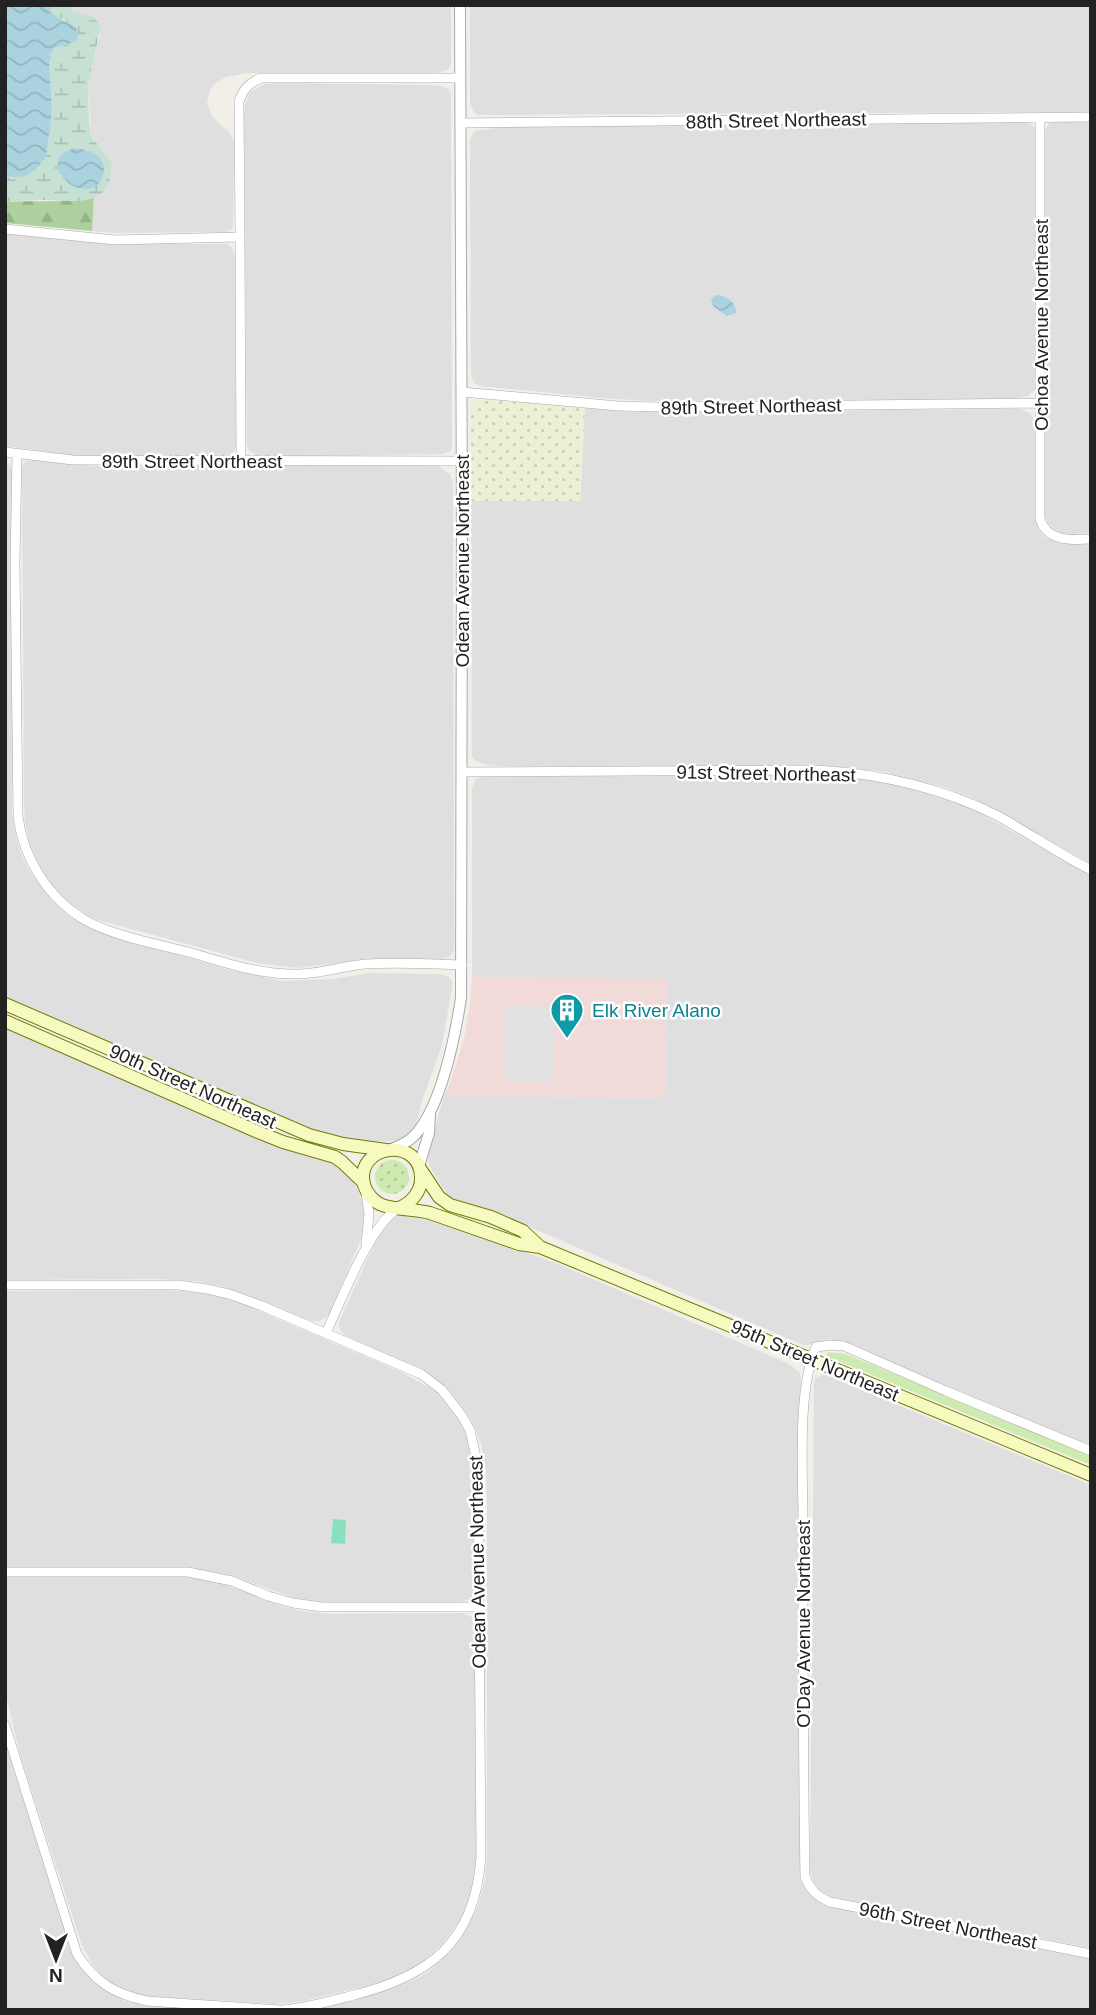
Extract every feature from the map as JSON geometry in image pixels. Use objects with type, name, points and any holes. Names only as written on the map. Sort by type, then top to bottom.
[{"type":"main road","name":"90th Street Northeast","points":[[5,1004],[300,1132],[343,1144],[388,1150]]},
{"type":"main road","name":"90th Street Northeast","points":[[5,1021],[258,1132],[335,1157],[364,1184]]},
{"type":"main road","points":[[388,1150],[400,1150],[409,1155],[443,1201],[523,1231],[540,1247],[519,1244],[430,1213],[381,1205],[374,1200],[364,1184],[365,1169],[375,1155],[388,1150]]},
{"type":"main road","points":[[399,1208],[407,1204],[419,1189],[419,1167]]},
{"type":"main road","name":"95th Street Northeast","points":[[540,1247],[1091,1475]]},
{"type":"street","name":"Odean Avenue Northeast","points":[[388,1150],[411,1139],[430,1112],[455,1037],[461,998],[460,5]]},
{"type":"street","points":[[241,461],[239,102],[242,94],[251,82],[261,78],[460,78]]},
{"type":"street","name":"88th Street Northeast","points":[[461,123],[1091,117]]},
{"type":"street","name":"Ochoa Avenue Northeast","points":[[1041,118],[1041,519],[1042,526],[1058,538],[1091,539]]},
{"type":"street","points":[[5,229],[115,240],[240,237]]},
{"type":"street","name":"89th Street Northeast","points":[[462,392],[657,407],[1041,403]]},
{"type":"street","name":"89th Street Northeast","points":[[5,452],[73,460],[462,461]]},
{"type":"street","points":[[17,454],[15,564],[18,816],[20,834],[29,858],[50,890],[86,920],[103,928],[247,968],[295,974],[366,964],[462,965]]},
{"type":"street","name":"91st Street Northeast","points":[[462,772],[818,770],[873,775],[945,793],[971,804],[1002,818],[1091,870]]},
{"type":"street","name":"Odean Avenue Northeast","points":[[419,1167],[429,1133],[430,1112]]},
{"type":"street","points":[[364,1184],[369,1213],[366,1247]]},
{"type":"street","points":[[326,1333],[366,1247],[388,1213],[399,1208]]},
{"type":"street","name":"Odean Avenue Northeast","points":[[5,1285],[179,1285],[207,1289],[248,1301],[421,1374],[442,1390],[463,1416],[478,1466],[481,1857],[479,1879],[468,1915],[451,1943],[419,1971],[372,1991],[300,2008],[251,2009],[147,2001],[120,1994],[93,1976],[77,1954],[5,1725]]},
{"type":"street","points":[[811,1359],[816,1348],[844,1346],[1091,1451]]},
{"type":"street","name":"O'Day Avenue Northeast","points":[[810,1888],[805,1877],[803,1619],[804,1433],[806,1380],[811,1359]]},
{"type":"street","points":[[5,1572],[188,1572],[232,1581],[293,1603],[321,1607],[479,1608]]},
{"type":"street","name":"96th Street Northeast","points":[[810,1888],[820,1898],[830,1902],[1091,1954]]},
{"type":"shaded area","points":[[451,5],[451,65],[448,70],[437,73],[247,73],[226,77],[210,90],[207,103],[211,114],[229,132],[234,142],[231,230],[114,233],[92,231],[94,198],[105,190],[111,176],[112,163],[91,136],[88,87],[100,33],[82,15],[73,12],[73,6]]},
{"type":"shaded area","points":[[470,5],[1091,5],[1091,112],[478,115],[470,103]]},
{"type":"shaded area","points":[[265,84],[433,85],[445,87],[451,94],[452,443],[448,452],[259,457],[249,450],[244,115],[250,92]]},
{"type":"shaded area","points":[[1028,121],[1036,129],[1036,383],[1035,389],[1028,396],[1014,399],[649,401],[479,386],[473,382],[470,139],[475,131],[502,127]]},
{"type":"shaded area","points":[[1091,122],[1091,533],[1063,534],[1048,523],[1045,515],[1044,132],[1049,123]]},
{"type":"shaded area","points":[[5,233],[109,244],[227,244],[232,248],[235,257],[234,452],[226,457],[78,456],[5,446]]},
{"type":"shaded area","points":[[585,408],[633,412],[1020,409],[1030,413],[1035,421],[1036,523],[1039,531],[1045,538],[1062,544],[1091,544],[1091,864],[971,797],[941,786],[880,771],[821,766],[496,766],[475,761],[472,757],[471,501],[580,501]]},
{"type":"shaded area","points":[[5,458],[12,468],[12,811],[20,851],[28,869],[54,903],[71,918],[98,931],[226,969],[282,981],[333,979],[370,973],[448,976],[452,981],[452,988],[442,1045],[415,1128],[404,1138],[365,1142],[313,1132],[5,998]]},
{"type":"shaded area","points":[[26,461],[97,466],[438,466],[450,474],[453,482],[454,949],[451,955],[440,961],[371,959],[297,968],[257,963],[98,920],[65,899],[49,882],[30,845],[24,802],[22,471]]},
{"type":"shaded area","points":[[813,775],[896,785],[956,802],[1091,876],[1091,1446],[855,1345],[829,1339],[803,1345],[516,1221],[457,1201],[446,1193],[429,1165],[428,1155],[444,1095],[665,1098],[667,980],[472,977],[472,789],[476,779]]},
{"type":"shaded area","points":[[472,977],[667,979],[665,1098],[444,1095],[464,1038]]},
{"type":"shaded area","points":[[504,1005],[554,1007],[553,1083],[504,1080]]},
{"type":"shaded area","points":[[5,1025],[341,1167],[364,1202],[364,1225],[362,1237],[330,1313],[320,1321],[311,1321],[226,1287],[196,1281],[5,1280]]},
{"type":"shaded area","points":[[392,1216],[438,1222],[553,1262],[787,1363],[799,1372],[800,1879],[811,1896],[828,1905],[1091,1957],[1091,2010],[314,2010],[393,1988],[418,1978],[433,1968],[450,1952],[465,1931],[478,1906],[485,1880],[487,1504],[486,1470],[481,1443],[472,1421],[453,1395],[434,1378],[344,1335],[339,1327],[383,1225]]},
{"type":"shaded area","points":[[169,1290],[207,1293],[240,1303],[399,1371],[436,1391],[461,1423],[474,1465],[475,1587],[472,1598],[462,1602],[340,1604],[295,1598],[230,1575],[176,1567],[5,1567],[5,1291]]},
{"type":"shaded area","points":[[821,1375],[1091,1485],[1091,1948],[832,1897],[813,1882],[810,1870],[814,1383]]},
{"type":"shaded area","points":[[5,1577],[200,1578],[301,1611],[332,1614],[464,1613],[473,1618],[477,1854],[474,1882],[460,1921],[445,1941],[426,1959],[405,1973],[382,1982],[303,2001],[276,2004],[145,1996],[126,1991],[111,1983],[91,1962],[82,1945],[21,1758],[5,1691]]},
{"type":"shaded area","points":[[5,1739],[71,1952],[81,1968],[96,1984],[124,2001],[200,2010],[5,2010]]},
{"type":"green space","points":[[51,5],[79,5],[73,6],[73,12],[92,16],[101,25],[88,87],[89,121],[91,136],[112,163],[110,181],[99,195],[85,200],[5,202],[5,178],[12,178],[47,143],[52,111],[49,58],[54,48],[69,44],[66,20],[55,17],[49,10]]},
{"type":"green space","points":[[94,198],[92,231],[5,223],[5,202]]},
{"type":"green space","points":[[480,399],[585,408],[580,501],[471,501],[471,411],[474,403]]},
{"type":"green space","points":[[392,1160],[404,1165],[409,1177],[404,1189],[392,1194],[380,1189],[375,1177],[380,1165]]},
{"type":"green space","points":[[828,1352],[846,1354],[1091,1455],[1091,1465],[826,1356]]},
{"type":"green space","points":[[333,1519],[346,1520],[345,1544],[331,1543]]},
{"type":"water","points":[[5,5],[51,5],[49,10],[76,27],[78,36],[75,42],[54,48],[49,58],[52,111],[46,157],[26,176],[5,178]]},
{"type":"water","points":[[76,148],[98,156],[103,164],[101,181],[89,189],[70,184],[58,169],[58,160],[64,153]]},
{"type":"water","points":[[716,295],[730,300],[736,313],[727,316],[713,306],[711,299]]},
{"type":"place","name":"Elk River Alano","points":[[567,1040]]}]
